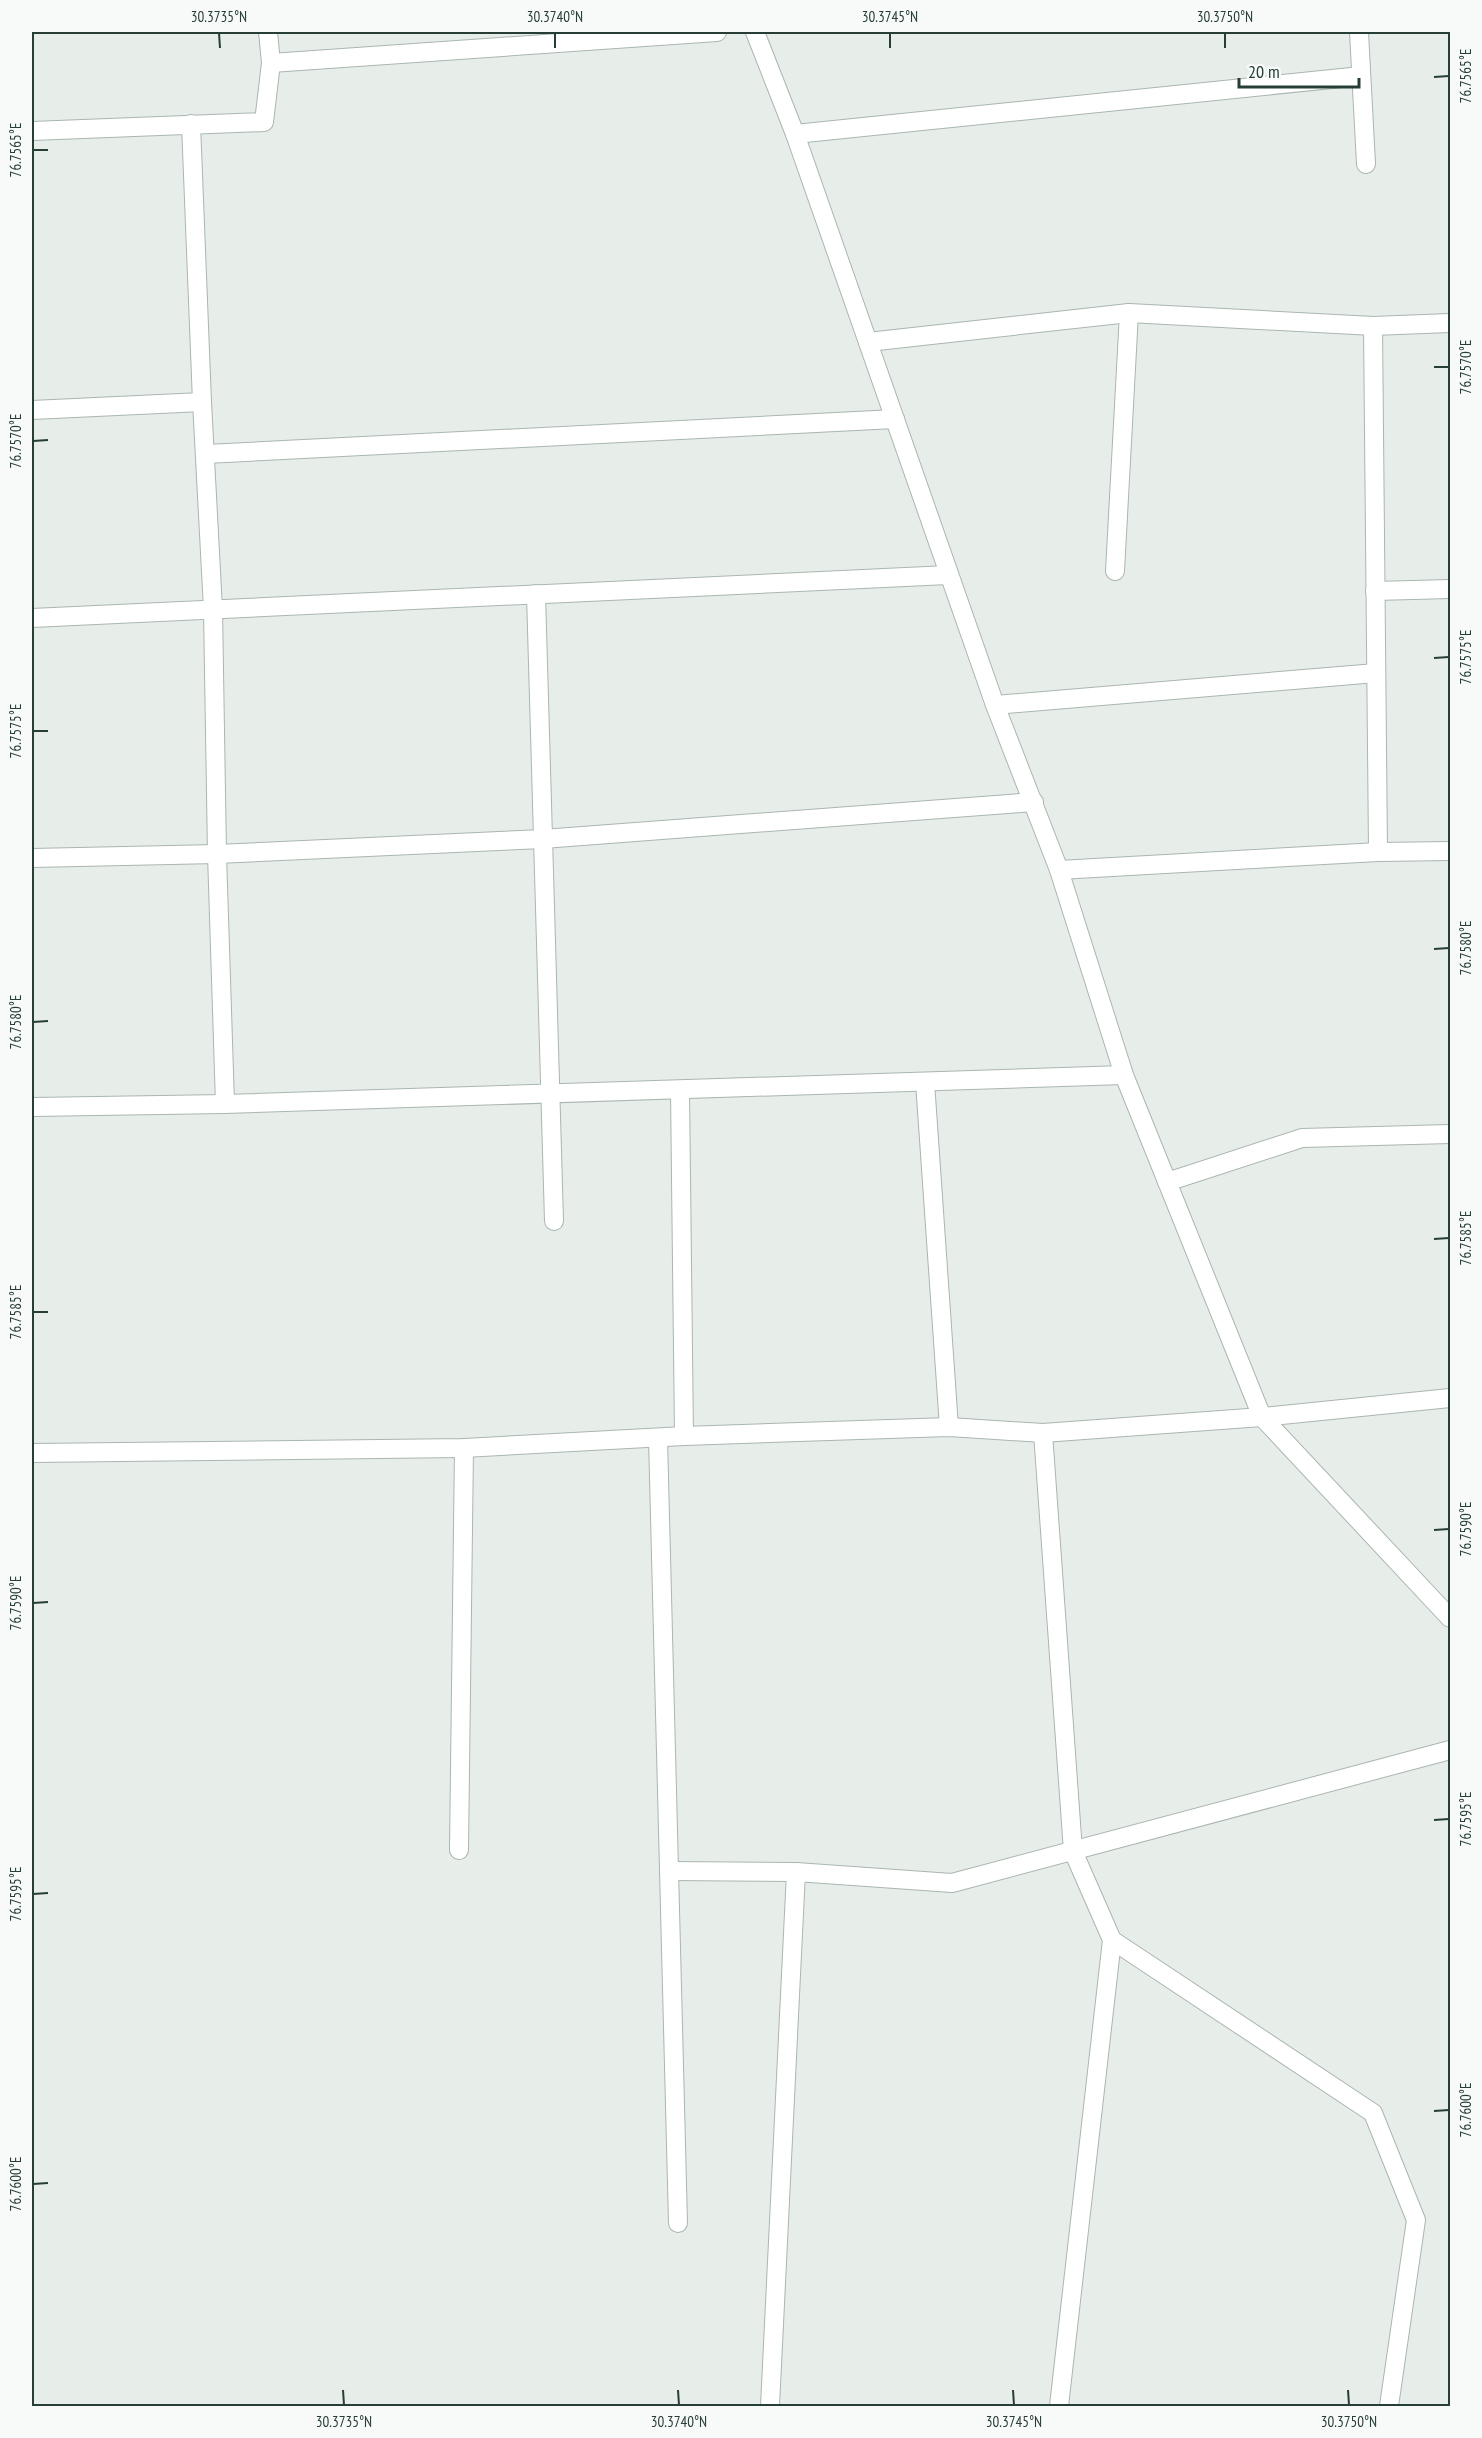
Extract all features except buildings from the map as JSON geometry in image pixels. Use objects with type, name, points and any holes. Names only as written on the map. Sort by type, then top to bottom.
[{"type":"street","points":[[32,131],[264,122],[271,63],[268,32]]},
{"type":"street","points":[[271,63],[717,32]]},
{"type":"street","points":[[755,32],[795,134],[994,705],[1059,870],[1124,1075],[1262,1417],[1450,1618]]},
{"type":"street","points":[[1359,32],[1366,164]]},
{"type":"street","points":[[795,134],[1361,76]]},
{"type":"street","points":[[191,124],[213,609],[217,854],[225,1104]]},
{"type":"street","points":[[868,342],[1130,312],[1373,326],[1450,323]]},
{"type":"street","points":[[1115,571],[1130,312]]},
{"type":"street","points":[[1373,326],[1378,852]]},
{"type":"street","points":[[32,410],[202,402]]},
{"type":"street","points":[[206,454],[895,419]]},
{"type":"street","points":[[32,618],[948,575]]},
{"type":"street","points":[[1375,591],[1450,589]]},
{"type":"street","points":[[536,594],[554,1221]]},
{"type":"street","points":[[994,705],[1376,673]]},
{"type":"street","points":[[32,858],[217,854],[543,839],[1034,802]]},
{"type":"street","points":[[1059,870],[1378,852],[1450,851]]},
{"type":"street","points":[[32,1107],[225,1104],[1124,1075]]},
{"type":"street","points":[[925,1082],[949,1427]]},
{"type":"street","points":[[680,1090],[684,1436]]},
{"type":"street","points":[[1167,1182],[1302,1138],[1450,1134]]},
{"type":"street","points":[[32,1453],[464,1448],[684,1436],[949,1427],[1043,1433],[1262,1417],[1450,1398]]},
{"type":"street","points":[[1043,1433],[1073,1851],[1112,1940],[1059,2406]]},
{"type":"street","points":[[658,1438],[678,2223]]},
{"type":"street","points":[[459,1850],[464,1448]]},
{"type":"street","points":[[669,1871],[796,1872],[952,1883],[1450,1750]]},
{"type":"street","points":[[770,2406],[796,1872]]},
{"type":"street","points":[[1112,1940],[1373,2113],[1416,2220],[1389,2406]]}]
